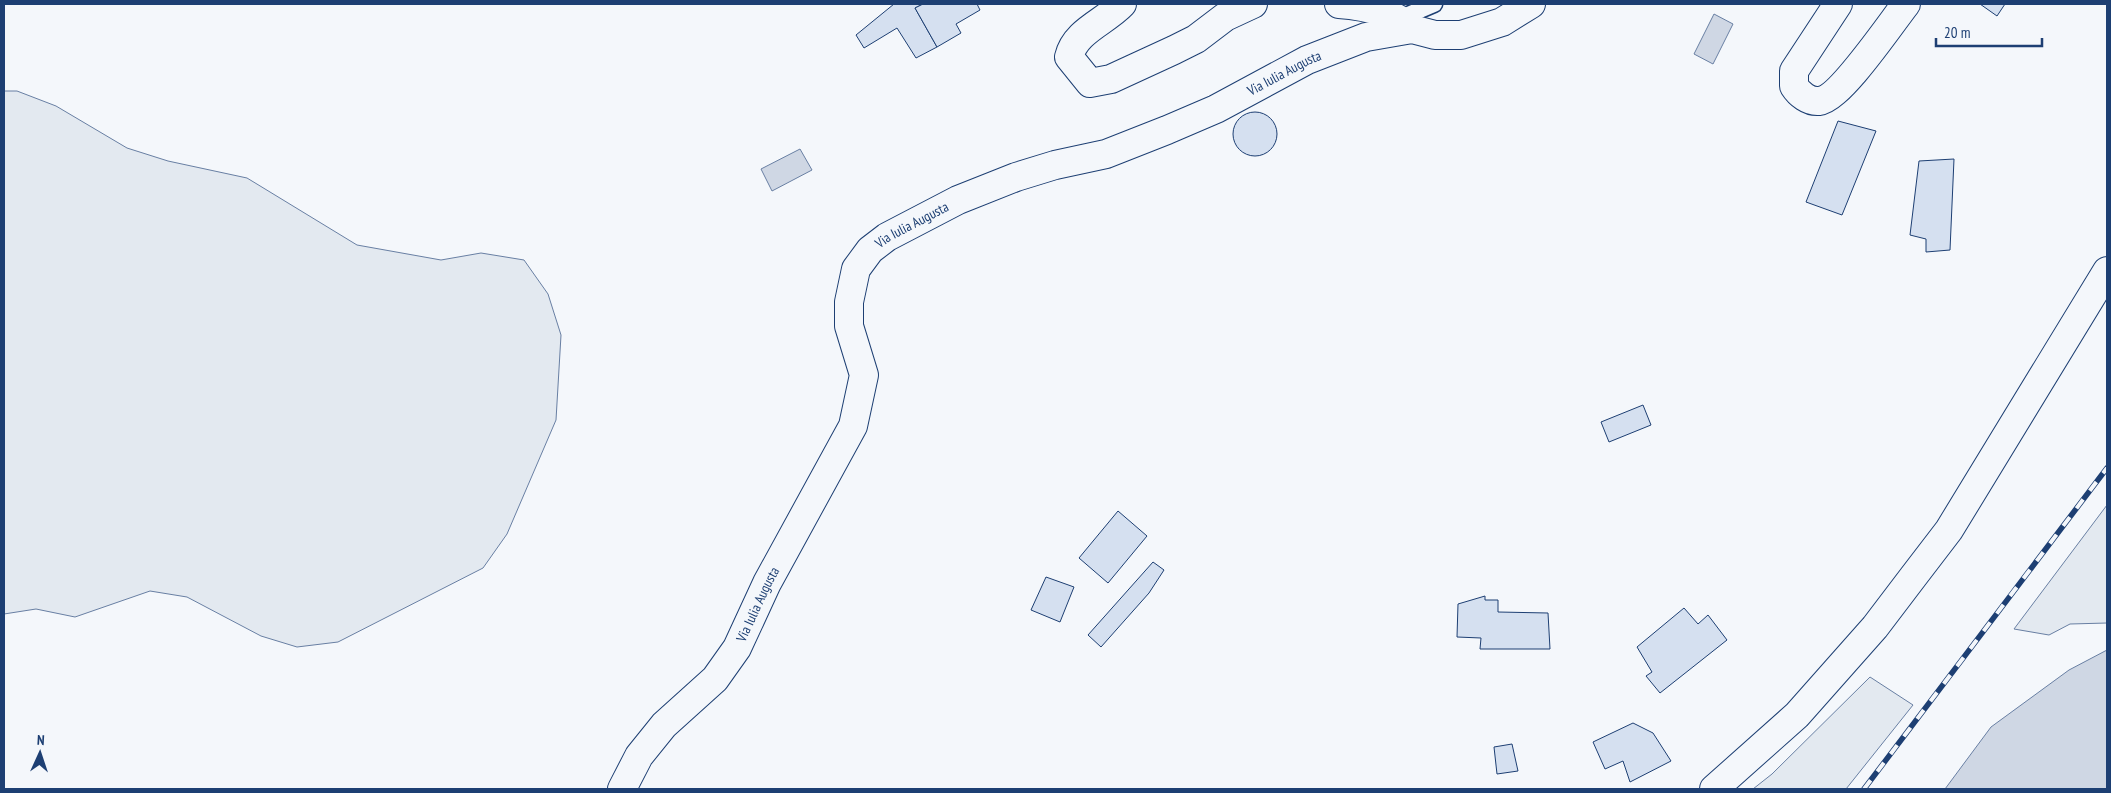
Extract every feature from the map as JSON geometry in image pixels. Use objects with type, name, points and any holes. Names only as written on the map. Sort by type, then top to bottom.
[{"type":"street","points":[[1122,4],[1078,39],[1071,49],[1069,57],[1090,83],[1111,79],[1174,50],[1196,39],[1225,17],[1252,4]]},
{"type":"street","points":[[1340,4],[1361,6],[1406,24]]},
{"type":"street","name":"Via Iulia Augusta","points":[[622,789],[639,756],[664,725],[715,679],[737,648],[766,583],[853,426],[864,375],[849,312],[856,269],[870,250],[924,216],[1016,177],[1055,164],[1106,154],[1167,130],[1216,109],[1307,60],[1366,37],[1406,24],[1428,34],[1461,35],[1502,22],[1531,4]]},
{"type":"street","points":[[1838,4],[1794,71],[1794,86],[1804,97],[1814,101],[1821,101],[1830,96],[1847,81],[1906,4]]},
{"type":"street","points":[[1714,789],[1797,715],[1875,627],[1908,584],[1948,530],[2107,271]]},
{"type":"lane","points":[[1406,24],[1434,4]]},
{"type":"shaded area","points":[[1714,14],[1733,24],[1713,64],[1694,54]]},
{"type":"shaded area","points":[[4,91],[17,91],[56,106],[127,148],[168,161],[247,178],[357,245],[441,260],[481,253],[524,260],[548,294],[561,335],[556,420],[507,534],[483,568],[338,642],[297,647],[261,636],[187,597],[150,591],[75,617],[36,609],[4,614]]},
{"type":"shaded area","points":[[800,149],[812,170],[772,191],[761,169]]},
{"type":"shaded area","points":[[2107,505],[2107,623],[2070,624],[2049,635],[2014,629]]},
{"type":"shaded area","points":[[2107,650],[2107,789],[1945,789],[1991,727],[2069,670]]},
{"type":"shaded area","points":[[1870,677],[1913,705],[1846,789],[1753,789],[1772,774]]},
{"type":"building","points":[[894,4],[923,4],[915,8],[937,47],[916,58],[897,28],[864,48],[856,35]]},
{"type":"building","points":[[923,4],[977,4],[980,10],[956,24],[961,33],[937,47],[915,8]]},
{"type":"building","points":[[1980,4],[2005,4],[1997,16]]},
{"type":"building","points":[[1251,112],[1259,112],[1271,118],[1277,134],[1271,150],[1259,156],[1251,156],[1239,150],[1233,138],[1233,130],[1239,118]]},
{"type":"building","points":[[1838,121],[1876,131],[1842,215],[1806,202]]},
{"type":"building","points":[[1954,159],[1950,250],[1926,252],[1926,239],[1910,235],[1919,161]]},
{"type":"building","points":[[1643,405],[1651,425],[1609,442],[1601,422]]},
{"type":"building","points":[[1118,511],[1147,536],[1108,583],[1079,558]]},
{"type":"building","points":[[1153,562],[1164,570],[1149,593],[1101,647],[1088,635]]},
{"type":"building","points":[[1046,577],[1074,587],[1060,622],[1031,610]]},
{"type":"building","points":[[1485,596],[1485,600],[1498,600],[1498,612],[1548,613],[1550,649],[1480,649],[1481,638],[1457,637],[1458,604]]},
{"type":"building","points":[[1684,608],[1698,624],[1708,615],[1727,640],[1660,693],[1646,676],[1652,672],[1637,647]]},
{"type":"building","points":[[1633,723],[1653,733],[1671,761],[1630,782],[1623,761],[1605,769],[1593,742]]},
{"type":"building","points":[[1512,744],[1518,771],[1497,774],[1494,747]]},
{"type":"railway","points":[[1864,789],[2107,468]]}]
